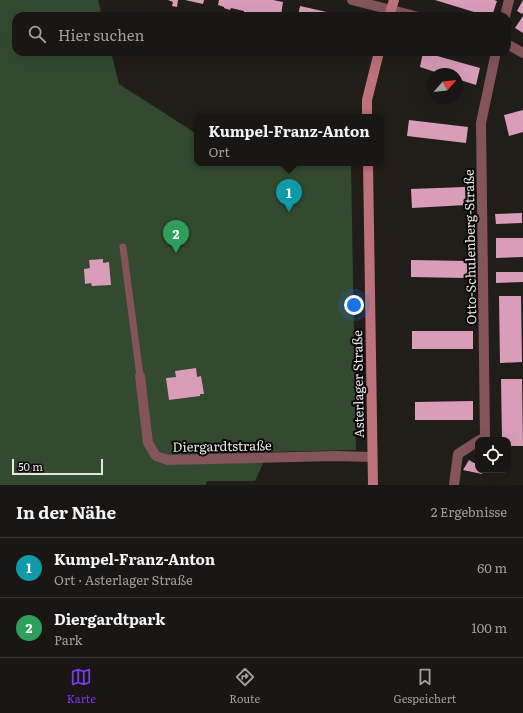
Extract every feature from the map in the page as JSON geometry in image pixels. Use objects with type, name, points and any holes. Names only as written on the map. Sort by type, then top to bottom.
[{"type":"main road","points":[[367,114],[367,100],[378,56]]},
{"type":"main road","name":"Asterlager Straße","points":[[368,166],[373,485]]},
{"type":"street","points":[[352,0],[392,8],[404,12]]},
{"type":"street","points":[[506,12],[509,0]]},
{"type":"street","points":[[511,46],[523,53]]},
{"type":"street","name":"Otto-Schulenberg-Straße","points":[[485,437],[481,123],[495,56]]},
{"type":"street","name":"Diergardtstraße","points":[[140,376],[148,443],[156,456],[168,460],[335,456],[372,457]]},
{"type":"street","name":"Otto-Schulenberg-Straße","points":[[454,485],[458,454],[475,443]]},
{"type":"lane","points":[[123,247],[140,376]]},
{"type":"green space","points":[[0,0],[98,0],[101,12],[12,12],[12,56],[112,56],[119,84],[194,132],[194,166],[351,166],[356,450],[268,452],[255,481],[207,481],[206,485],[0,485]]},
{"type":"building","points":[[168,0],[178,0],[177,7],[172,6],[173,2]]},
{"type":"building","points":[[185,0],[204,0],[203,4]]},
{"type":"building","points":[[219,0],[273,0],[283,2],[281,12],[244,12],[231,8],[230,10],[218,5]]},
{"type":"building","points":[[435,0],[497,1],[493,12],[474,12]]},
{"type":"building","points":[[523,0],[523,12],[522,14],[517,11]]},
{"type":"building","points":[[300,6],[327,12],[299,12]]},
{"type":"building","points":[[523,16],[523,33],[515,28]]},
{"type":"building","points":[[422,56],[437,56],[480,68],[476,85],[463,81],[463,68],[427,68],[427,69],[420,67]]},
{"type":"building","points":[[523,110],[523,132],[509,136],[504,115]]},
{"type":"building","points":[[409,120],[468,127],[466,143],[407,136]]},
{"type":"building","points":[[465,187],[466,205],[412,208],[411,189]]},
{"type":"building","points":[[522,213],[522,223],[496,224],[495,214]]},
{"type":"building","points":[[496,238],[523,238],[523,257],[496,258]]},
{"type":"building","points":[[103,259],[103,263],[109,262],[111,285],[92,286],[91,283],[85,284],[84,269],[90,268],[89,260]]},
{"type":"building","points":[[411,260],[468,261],[467,278],[411,277]]},
{"type":"building","points":[[496,272],[523,272],[523,282],[496,283]]},
{"type":"building","points":[[499,296],[521,296],[522,362],[500,363]]},
{"type":"building","points":[[412,331],[473,331],[473,349],[412,349]]},
{"type":"building","points":[[196,368],[197,377],[201,376],[204,394],[200,394],[200,396],[169,400],[166,378],[176,377],[175,371]]},
{"type":"building","points":[[501,379],[522,379],[523,446],[511,446],[511,437],[502,437]]},
{"type":"building","points":[[473,401],[473,420],[415,420],[415,402]]},
{"type":"building","points":[[469,460],[475,463],[475,473],[463,470]]},
{"type":"place","name":"Kumpel-Franz-Anton","points":[[289,212]]},
{"type":"place","name":"Diergardtpark","points":[[176,253]]}]
